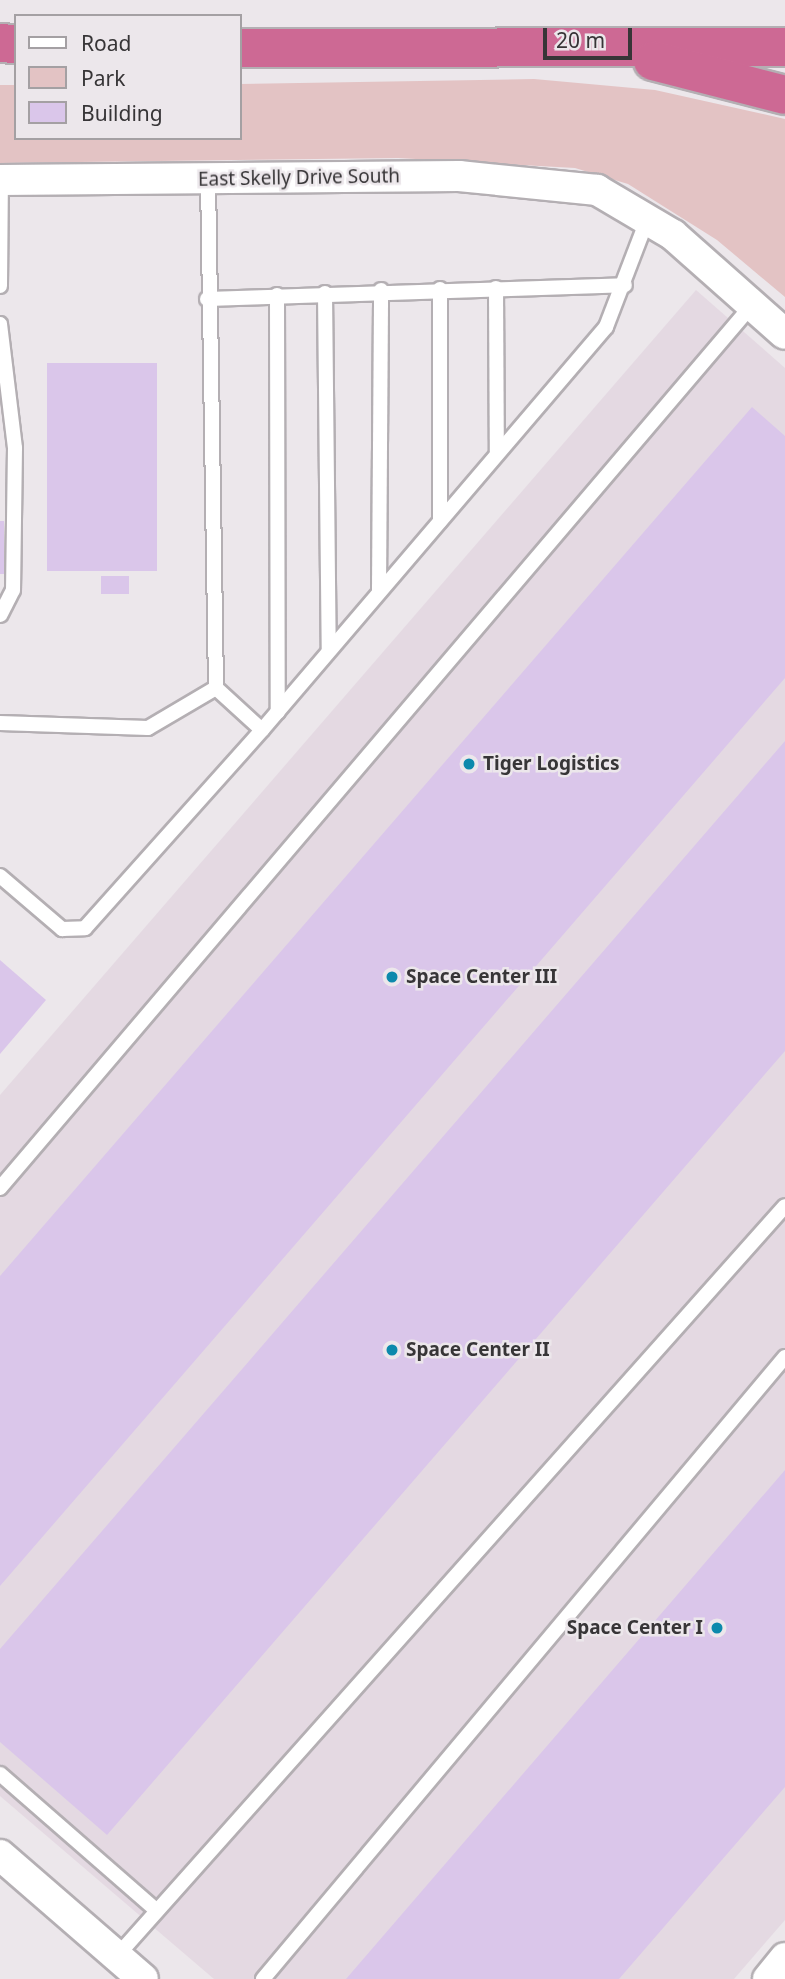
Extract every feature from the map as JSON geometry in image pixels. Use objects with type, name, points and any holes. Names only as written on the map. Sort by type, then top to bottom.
[{"type":"highway","points":[[597,47],[785,95]]},
{"type":"highway","points":[[242,48],[785,47]]},
{"type":"street","name":"East Skelly Drive South","points":[[1,180],[459,176],[597,190],[647,220]]},
{"type":"street","points":[[647,220],[785,334]]},
{"type":"street","points":[[0,1855],[144,1979]]},
{"type":"street","points":[[768,1979],[785,1958]]},
{"type":"lane","points":[[208,178],[207,299],[216,688],[262,730]]},
{"type":"lane","points":[[0,286],[1,180]]},
{"type":"lane","points":[[0,876],[62,929],[85,928],[278,712],[379,590],[606,327],[625,285],[647,220]]},
{"type":"lane","points":[[207,299],[381,290],[625,285]]},
{"type":"lane","points":[[496,288],[497,452]]},
{"type":"lane","points":[[440,289],[440,521]]},
{"type":"lane","points":[[379,590],[381,290]]},
{"type":"lane","points":[[325,293],[329,650]]},
{"type":"lane","points":[[277,295],[278,712]]},
{"type":"lane","points":[[0,1188],[752,305]]},
{"type":"lane","points":[[0,324],[15,448],[13,590],[0,615]]},
{"type":"lane","points":[[0,723],[148,728],[216,688]]},
{"type":"lane","points":[[117,1956],[785,1206]]},
{"type":"lane","points":[[263,1979],[785,1357]]},
{"type":"lane","points":[[0,1774],[157,1911]]},
{"type":"shaded area","points":[[696,290],[785,368],[785,1920],[734,1979],[214,1979],[0,1796],[0,1095]]},
{"type":"green space","points":[[534,79],[655,90],[785,119],[785,297],[717,240],[628,184],[575,168],[398,158],[0,163],[0,85],[14,85],[14,140],[242,140],[242,84]]},
{"type":"building","points":[[47,363],[157,363],[157,571],[47,571]]},
{"type":"building","name":"Space Center III","points":[[752,407],[785,436],[785,678],[0,1586],[0,1276]]},
{"type":"building","points":[[0,521],[4,521],[4,574],[0,574]]},
{"type":"building","points":[[101,576],[129,576],[129,594],[101,594]]},
{"type":"building","name":"Space Center II","points":[[785,741],[785,1051],[107,1835],[0,1742],[0,1649]]},
{"type":"building","points":[[0,960],[46,1000],[0,1054]]},
{"type":"building","name":"Space Center I","points":[[785,1470],[785,1787],[619,1979],[346,1979]]},
{"type":"place","name":"Tiger Logistics","points":[[469,764]]},
{"type":"place","name":"Space Center III","points":[[392,977]]},
{"type":"place","name":"Space Center II","points":[[392,1350]]},
{"type":"place","name":"Space Center I","points":[[717,1628]]}]
